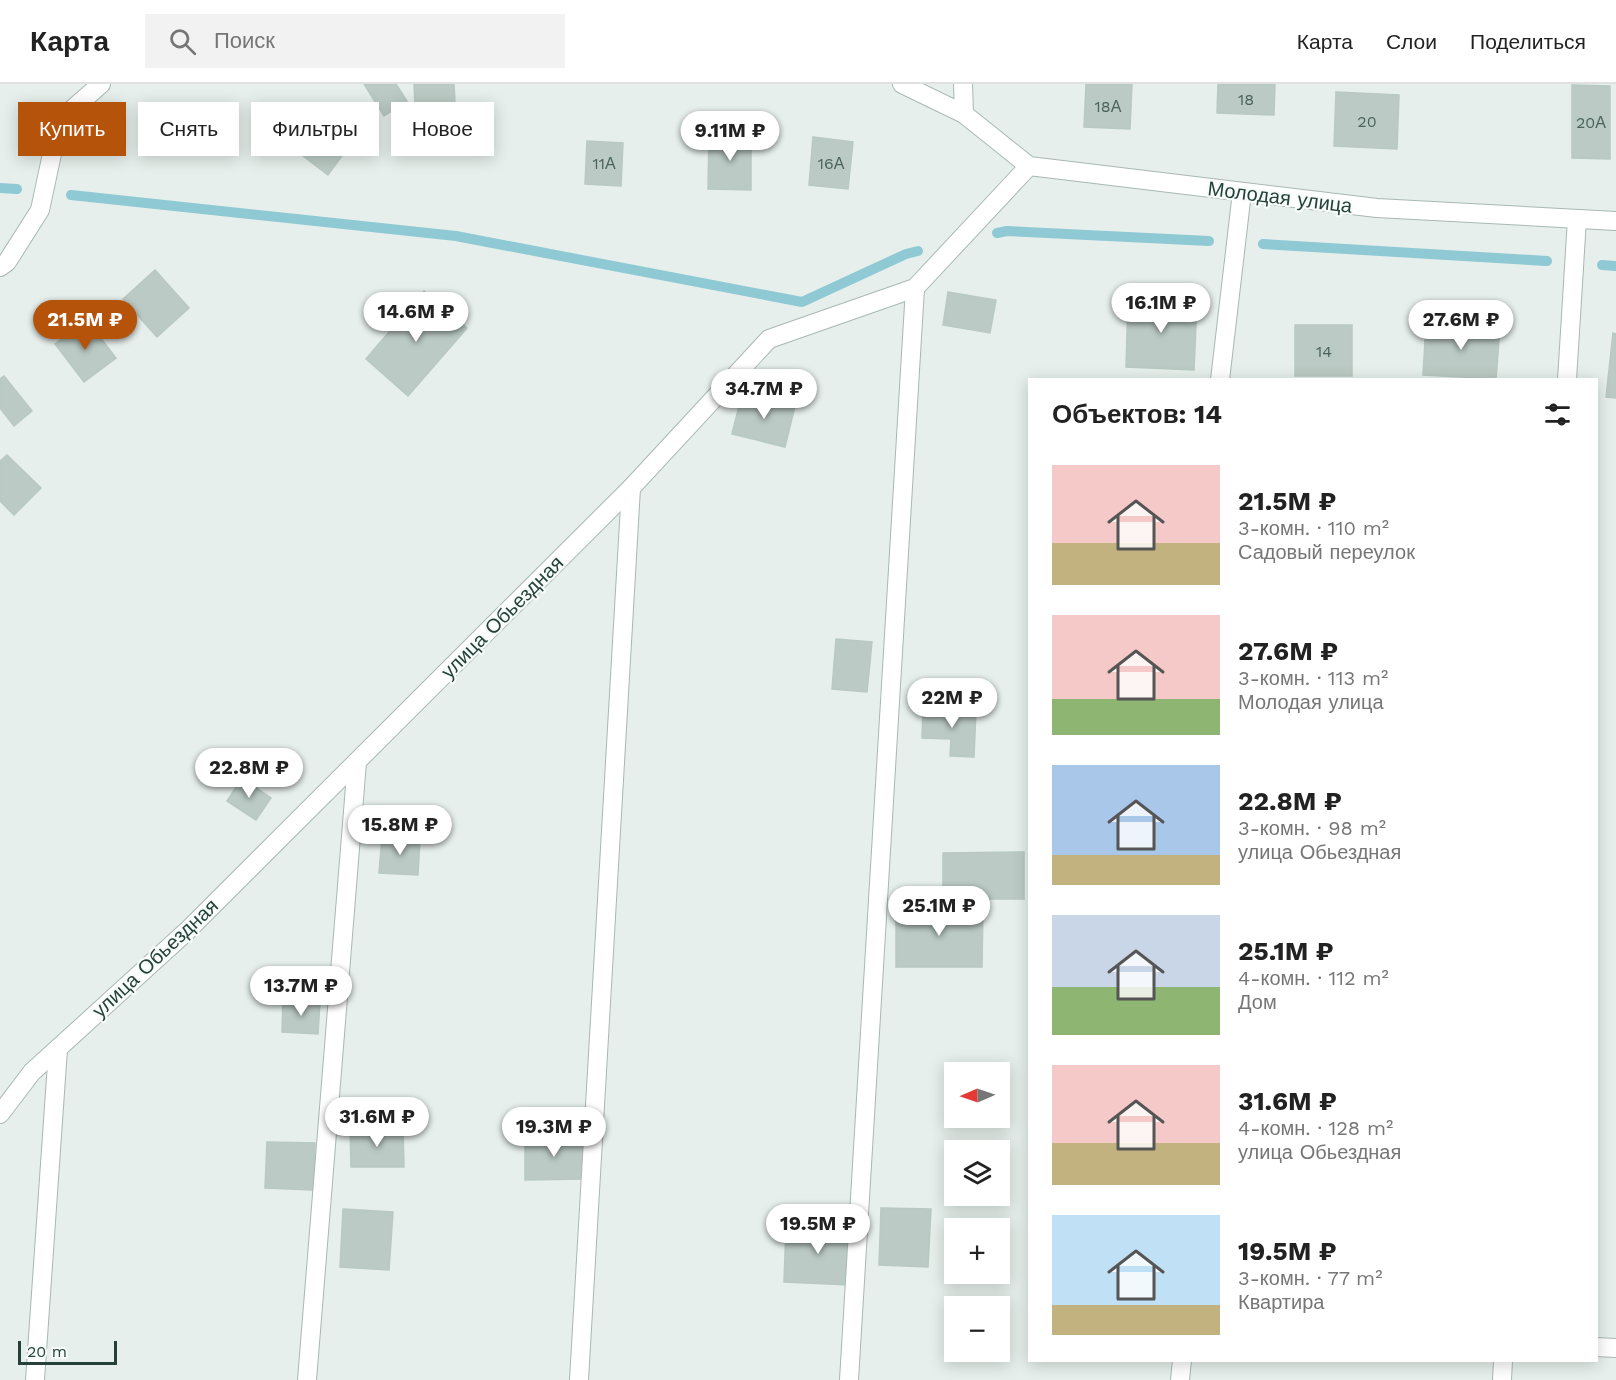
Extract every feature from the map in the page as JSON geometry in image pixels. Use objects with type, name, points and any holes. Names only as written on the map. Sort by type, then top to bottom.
[{"type":"street","points":[[0,267],[7,262],[40,210],[59,121],[101,84]]},
{"type":"street","points":[[902,84],[964,114],[1029,166]]},
{"type":"street","points":[[963,84],[964,114]]},
{"type":"street","name":"Молодая улица","points":[[1029,166],[1377,208],[1616,221]]},
{"type":"street","name":"улица Обьездная","points":[[0,1114],[32,1072],[187,931],[632,488],[770,339],[915,288],[1029,166]]},
{"type":"street","points":[[1220,378],[1242,192]]},
{"type":"street","points":[[1567,378],[1577,219]]},
{"type":"street","points":[[849,1380],[915,288]]},
{"type":"street","points":[[579,1380],[632,488]]},
{"type":"street","points":[[307,1380],[357,762]]},
{"type":"street","points":[[35,1380],[58,1049]]},
{"type":"street","points":[[1598,1347],[1616,1348]]},
{"type":"street","points":[[1180,1380],[1182,1362]]},
{"type":"street","points":[[1502,1380],[1503,1362]]},
{"type":"building","points":[[364,84],[396,84],[407,101],[391,102],[391,111],[384,116],[379,108],[379,102],[375,102]]},
{"type":"building","points":[[414,84],[454,84],[455,102],[415,102]]},
{"type":"building","points":[[1086,84],[1132,84],[1130,129],[1084,127]]},
{"type":"building","points":[[1218,84],[1275,84],[1274,115],[1217,113]]},
{"type":"building","points":[[1572,85],[1610,86],[1610,159],[1572,158]]},
{"type":"building","points":[[1336,92],[1399,95],[1397,149],[1334,146]]},
{"type":"building","points":[[709,134],[751,135],[751,190],[708,189]]},
{"type":"building","points":[[813,137],[853,142],[848,189],[809,185]]},
{"type":"building","points":[[587,141],[623,143],[621,186],[585,184]]},
{"type":"building","points":[[303,156],[342,156],[328,175]]},
{"type":"building","points":[[155,270],[189,308],[157,337],[123,299]]},
{"type":"building","points":[[424,291],[467,328],[408,396],[366,359]]},
{"type":"building","points":[[948,292],[996,300],[990,333],[943,325]]},
{"type":"building","points":[[1128,299],[1197,302],[1194,370],[1126,367]]},
{"type":"building","points":[[87,320],[116,358],[84,382],[55,344]]},
{"type":"building","points":[[1426,323],[1500,327],[1496,378],[1423,375]]},
{"type":"building","points":[[1295,325],[1352,325],[1352,376],[1295,376]]},
{"type":"building","points":[[1613,333],[1616,334],[1616,398],[1606,397]]},
{"type":"building","points":[[4,376],[32,411],[14,426],[0,408],[0,379]]},
{"type":"building","points":[[742,394],[795,406],[785,447],[732,434]]},
{"type":"building","points":[[7,455],[41,488],[14,515],[0,501],[0,461]]},
{"type":"building","points":[[836,639],[872,642],[867,692],[832,689]]},
{"type":"building","points":[[923,708],[976,710],[974,757],[950,756],[951,739],[922,738]]},
{"type":"building","points":[[242,778],[271,798],[256,820],[227,801]]},
{"type":"building","points":[[382,836],[420,838],[418,875],[379,873]]},
{"type":"building","points":[[1024,852],[1024,899],[943,899],[943,853]]},
{"type":"building","points":[[896,907],[983,907],[982,967],[896,967]]},
{"type":"building","points":[[283,1000],[320,1002],[318,1034],[282,1032]]},
{"type":"building","points":[[350,1128],[403,1128],[404,1167],[351,1167]]},
{"type":"building","points":[[525,1136],[583,1136],[584,1179],[525,1180]]},
{"type":"building","points":[[267,1142],[315,1143],[313,1190],[265,1188]]},
{"type":"building","points":[[881,1208],[931,1209],[928,1267],[879,1265]]},
{"type":"building","points":[[343,1209],[393,1212],[389,1270],[340,1267]]},
{"type":"building","points":[[786,1226],[853,1228],[850,1285],[784,1282]]},
{"type":"waterway","points":[[0,188],[17,189]]},
{"type":"waterway","points":[[71,195],[456,236],[802,302],[906,254],[918,251]]},
{"type":"waterway","points":[[997,233],[1007,231],[1209,241]]},
{"type":"waterway","points":[[1263,244],[1547,261]]},
{"type":"waterway","points":[[1602,265],[1616,266]]}]
